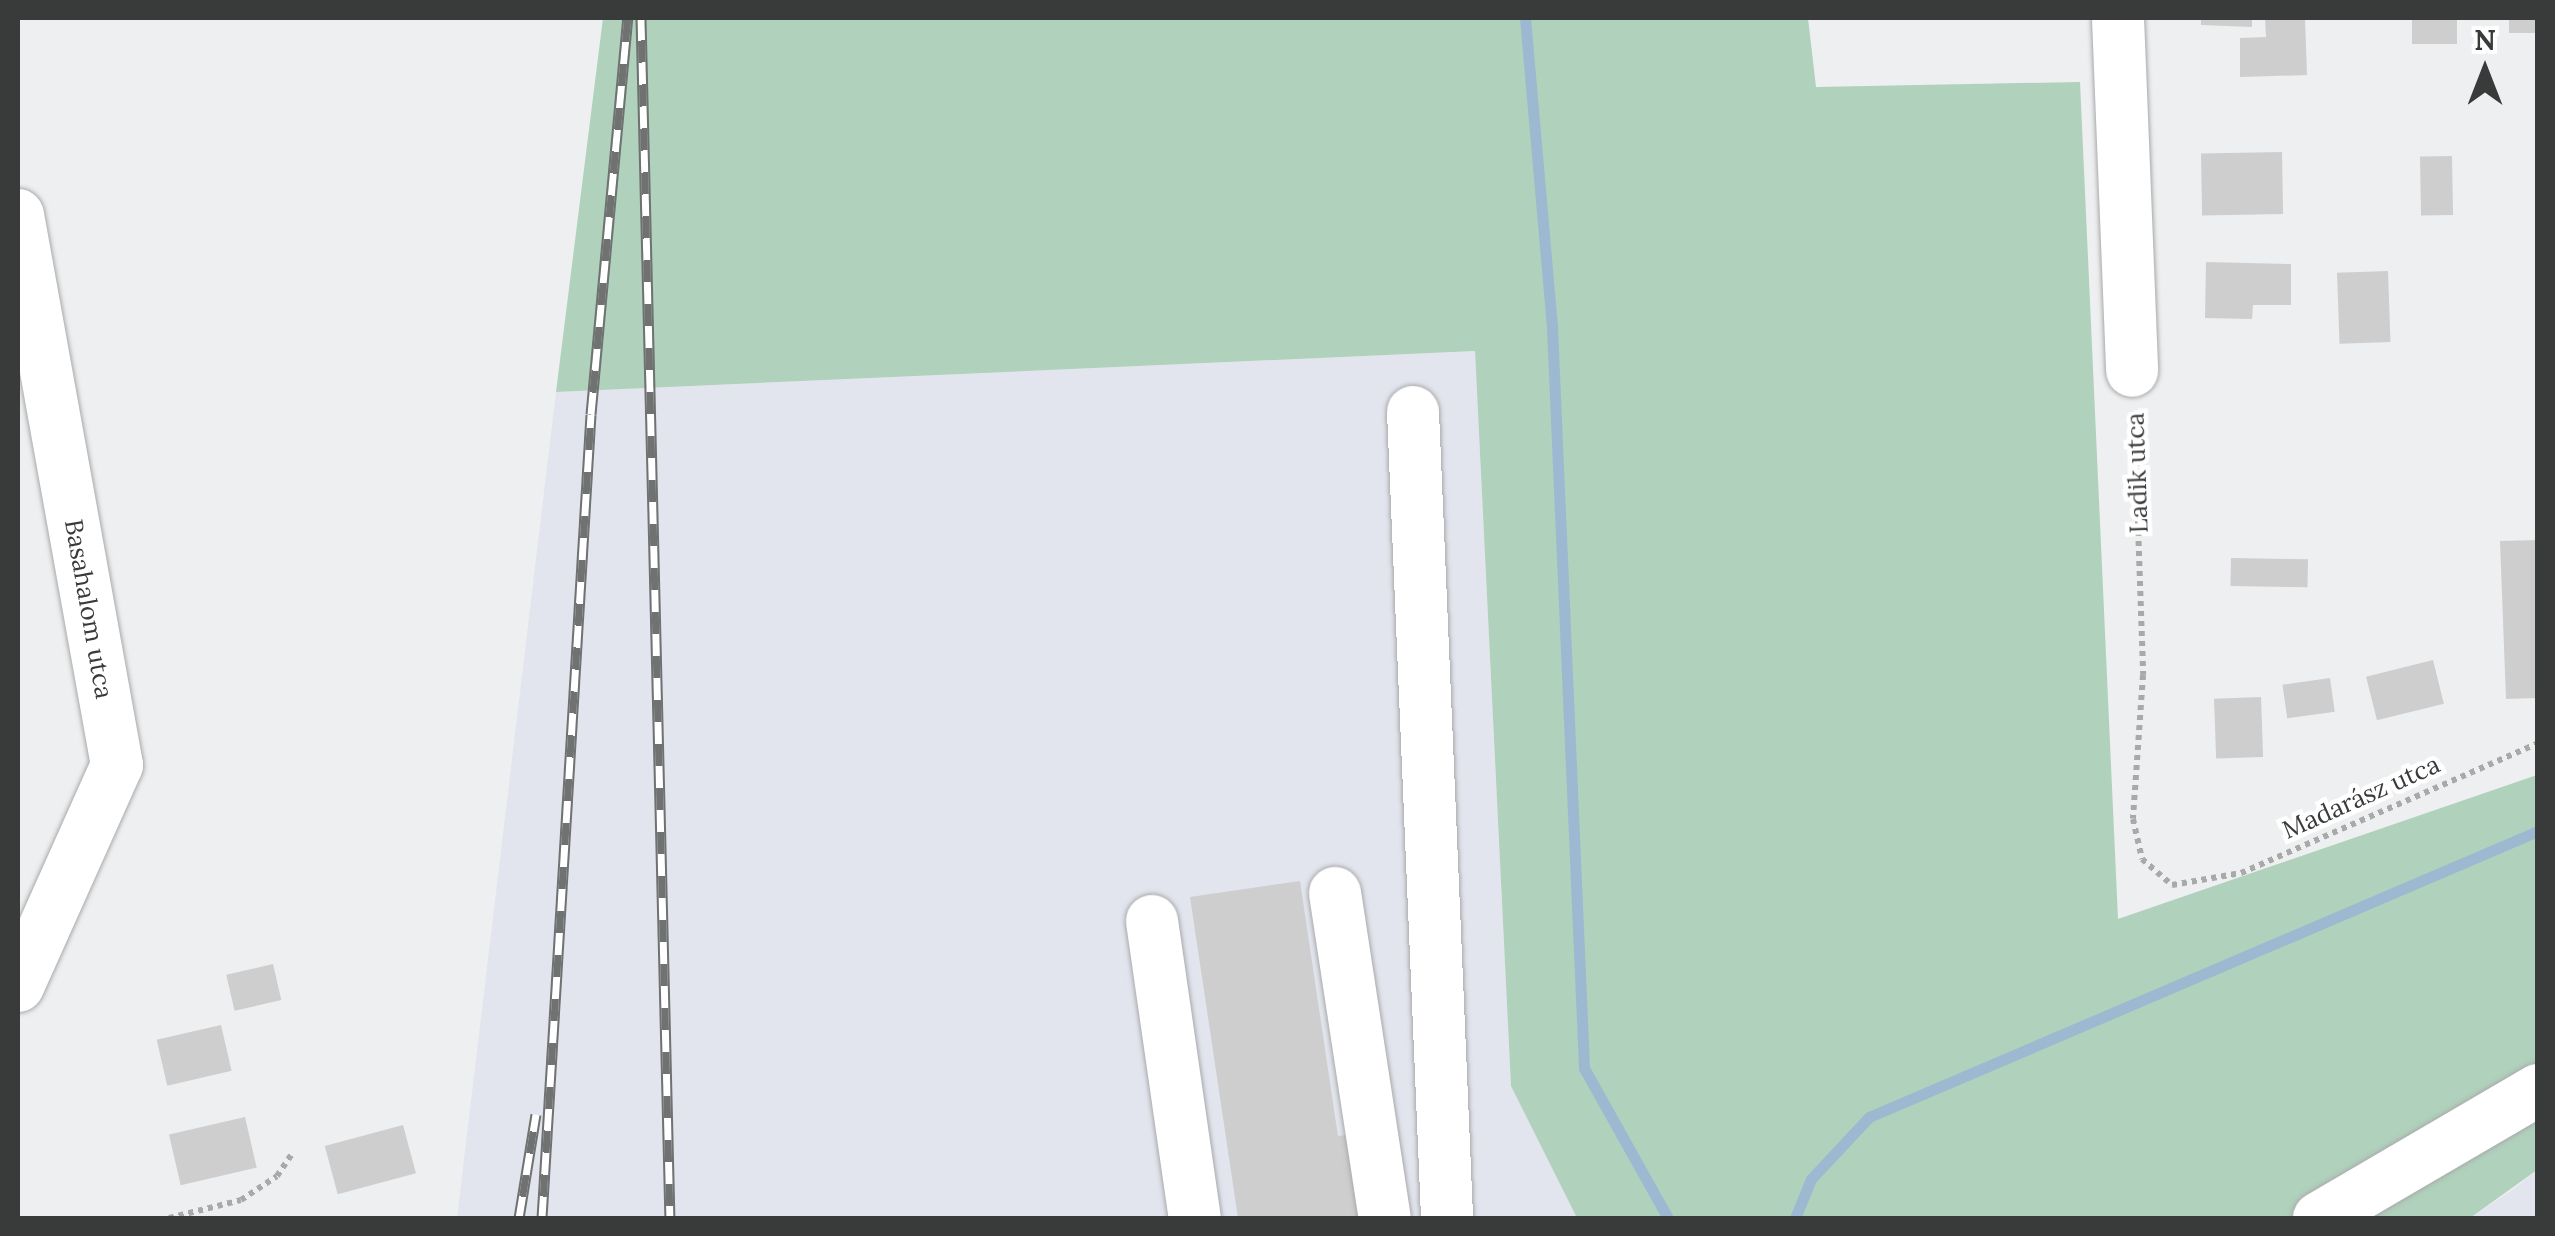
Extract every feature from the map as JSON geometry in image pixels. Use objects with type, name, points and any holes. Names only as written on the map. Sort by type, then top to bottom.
[{"type":"street","points":[[2118,18],[2132,372]]},
{"type":"street","name":"Basahalom utca","points":[[18,215],[117,765],[18,986]]},
{"type":"street","points":[[1414,412],[1447,1218]]},
{"type":"street","points":[[1335,894],[1385,1218]]},
{"type":"street","points":[[1152,921],[1196,1218]]},
{"type":"street","points":[[2319,1218],[2538,1090]]},
{"type":"path","name":"Ladik utca","points":[[2132,372],[2143,675],[2133,819],[2142,859],[2172,885],[2200,886]]},
{"type":"path","name":"Madarász utca","points":[[2200,886],[2538,743]]},
{"type":"path","points":[[169,1218],[241,1200],[293,1152]]},
{"type":"shaded area","points":[[1475,351],[1511,1085],[1577,1218],[457,1218],[556,392]]},
{"type":"shaded area","points":[[2537,1170],[2537,1218],[2470,1218],[2515,1188]]},
{"type":"green space","points":[[603,18],[1808,18],[1816,87],[2080,82],[2118,919],[2537,775],[2537,1170],[2470,1218],[1577,1218],[1511,1086],[1475,351],[556,392]]},
{"type":"building","points":[[2201,18],[2252,18],[2252,27],[2201,25]]},
{"type":"building","points":[[2265,18],[2305,18],[2307,75],[2240,77],[2240,38],[2266,37]]},
{"type":"building","points":[[2412,18],[2457,18],[2457,44],[2412,44]]},
{"type":"building","points":[[2509,18],[2538,18],[2538,33],[2509,33]]},
{"type":"building","points":[[2282,152],[2283,214],[2202,215],[2201,153]]},
{"type":"building","points":[[2452,156],[2453,215],[2421,216],[2420,157]]},
{"type":"building","points":[[2206,262],[2291,264],[2291,305],[2253,305],[2252,319],[2205,318]]},
{"type":"building","points":[[2388,271],[2390,342],[2340,344],[2337,273]]},
{"type":"building","points":[[2538,540],[2538,698],[2506,699],[2500,541]]},
{"type":"building","points":[[2231,558],[2308,559],[2307,587],[2231,586]]},
{"type":"building","points":[[2433,660],[2444,704],[2377,720],[2366,677]]},
{"type":"building","points":[[2330,678],[2335,712],[2287,718],[2282,685]]},
{"type":"building","points":[[2261,697],[2263,757],[2216,759],[2214,699]]},
{"type":"building","points":[[1300,881],[1338,1136],[1353,1134],[1365,1216],[1238,1218],[1190,897]]},
{"type":"building","points":[[273,964],[281,1000],[235,1011],[226,975]]},
{"type":"building","points":[[221,1025],[232,1071],[167,1086],[157,1040]]},
{"type":"building","points":[[245,1117],[257,1168],[181,1185],[169,1135]]},
{"type":"building","points":[[403,1125],[416,1173],[338,1194],[325,1146]]},
{"type":"waterway","points":[[1525,18],[1552,328],[1584,1068],[1668,1218]]},
{"type":"waterway","points":[[1795,1218],[1811,1179],[1869,1117],[2538,831]]},
{"type":"railway","points":[[542,1218],[591,414],[628,18]]},
{"type":"railway","points":[[641,18],[670,1218]]},
{"type":"railway","points":[[519,1218],[536,1114]]}]
